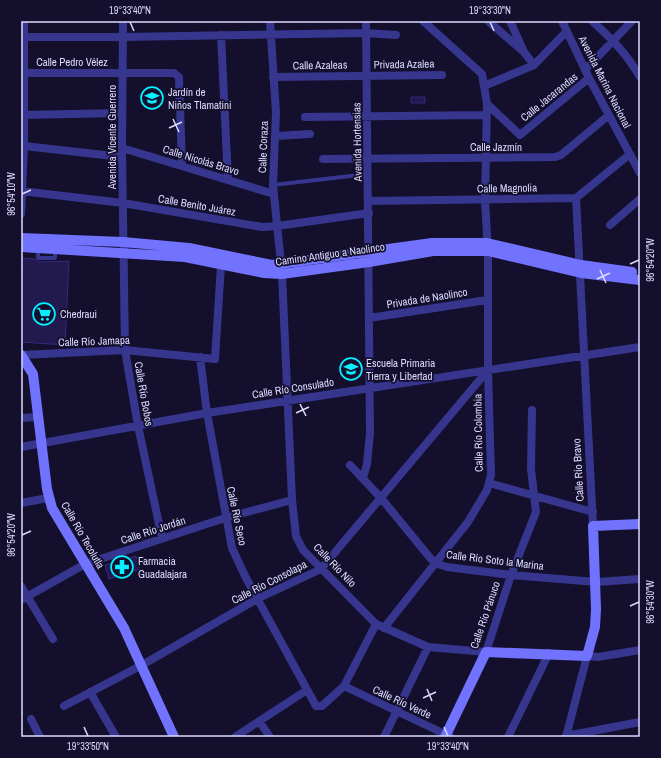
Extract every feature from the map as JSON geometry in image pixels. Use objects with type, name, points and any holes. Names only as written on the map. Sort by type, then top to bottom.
[{"type":"main road","name":"Camino Antiguo a Naolinco","points":[[21,238],[38,243],[189,248],[281,269],[369,262],[433,251],[488,247]]},
{"type":"main road","name":"Camino Antiguo a Naolinco","points":[[21,247],[38,243]]},
{"type":"main road","name":"Camino Antiguo a Naolinco","points":[[123,247],[185,257],[264,273],[369,251],[432,243],[488,247],[581,269],[640,280]]},
{"type":"main road","name":"Camino Antiguo a Naolinco","points":[[581,269],[640,274]]},
{"type":"main road","name":"Calle Río Tecolutla","points":[[21,355],[33,374],[40,444],[48,498],[57,518],[124,628],[174,737]]},
{"type":"main road","points":[[593,526],[640,524]]},
{"type":"main road","name":"Calle Río Bravo","points":[[587,656],[595,626],[596,582],[593,526]]},
{"type":"main road","name":"Calle Río Nilo","points":[[486,652],[549,653],[587,656]]},
{"type":"main road","name":"Calle Río Pánuco","points":[[447,736],[486,652]]},
{"type":"street","points":[[21,214],[24,146],[22,73],[24,21]]},
{"type":"street","name":"Avenida Vicente Guerrero","points":[[123,247],[122,114],[124,21]]},
{"type":"street","name":"Calle Coraza","points":[[270,21],[275,136],[273,185],[281,269]]},
{"type":"street","name":"Avenida Hortensias","points":[[366,21],[369,262]]},
{"type":"street","name":"Calle Río Colombia","points":[[384,628],[468,522],[489,483],[491,466],[487,300],[488,247],[485,200],[487,104],[482,74],[423,21]]},
{"type":"street","points":[[488,21],[524,52],[534,65]]},
{"type":"street","points":[[510,21],[524,52]]},
{"type":"street","name":"Avenida Marina Nacional","points":[[562,21],[589,78],[609,116],[634,157],[640,173]]},
{"type":"street","points":[[592,21],[614,40],[630,60],[640,76]]},
{"type":"street","name":"Calle Jacarandas","points":[[585,70],[632,21]]},
{"type":"street","points":[[484,86],[534,65],[567,31]]},
{"type":"street","points":[[23,37],[366,33],[396,35]]},
{"type":"street","points":[[221,35],[228,180]]},
{"type":"street","name":"Calle Pedro Vélez","points":[[22,73],[177,74],[182,166]]},
{"type":"street","name":"Privada Azalea","points":[[367,76],[442,75]]},
{"type":"street","name":"Calle Azaleas","points":[[273,77],[367,76]]},
{"type":"street","name":"Calle Jacarandas","points":[[487,104],[520,135],[589,78]]},
{"type":"street","points":[[23,115],[122,114]]},
{"type":"street","points":[[305,117],[486,116]]},
{"type":"street","name":"Calle Jazmín","points":[[323,159],[555,157],[561,155],[609,116]]},
{"type":"street","points":[[275,136],[310,134]]},
{"type":"street","points":[[24,146],[122,157]]},
{"type":"street","name":"Calle Nicolás Bravo","points":[[122,148],[274,194]]},
{"type":"street","points":[[576,198],[634,157]]},
{"type":"street","name":"Calle Benito Juárez","points":[[21,191],[123,203],[262,227],[369,213]]},
{"type":"street","name":"Calle Magnolia","points":[[369,201],[576,198]]},
{"type":"street","name":"Calle Río Bravo","points":[[576,198],[581,269],[593,526]]},
{"type":"street","points":[[610,225],[640,199]]},
{"type":"street","name":"Calle Río Bobos","points":[[123,247],[125,350],[138,426],[162,538]]},
{"type":"street","points":[[364,478],[369,450],[369,262]]},
{"type":"street","name":"Calle Río Jamapa","points":[[21,355],[125,350],[215,359],[221,265]]},
{"type":"street","name":"Calle Río Nilo","points":[[281,269],[292,500],[295,529],[299,543],[320,568],[376,624],[428,647],[486,652]]},
{"type":"street","name":"Privada de Naolinco","points":[[369,318],[487,300]]},
{"type":"street","name":"Calle Río Consulado","points":[[21,447],[207,413],[369,387],[640,347]]},
{"type":"street","name":"Calle Río Seco","points":[[200,357],[207,413],[225,518],[232,548],[237,561],[316,706],[319,707],[344,686]]},
{"type":"street","name":"Calle Río Consolapa","points":[[64,706],[142,665],[257,599],[320,568],[381,498],[488,370]]},
{"type":"street","name":"Calle Río Pánuco","points":[[486,652],[511,575],[534,518],[537,505],[532,469],[532,410]]},
{"type":"street","points":[[21,418],[37,417]]},
{"type":"street","name":"Calle Río Soto la Marina","points":[[350,465],[364,478],[435,563],[447,567],[511,575],[596,582],[640,578]]},
{"type":"street","points":[[489,483],[592,512]]},
{"type":"street","points":[[21,503],[48,498]]},
{"type":"street","name":"Calle Río Jordán","points":[[24,598],[85,564],[225,518],[292,500]]},
{"type":"street","points":[[21,586],[24,598],[53,639]]},
{"type":"street","points":[[344,686],[376,624]]},
{"type":"street","points":[[384,737],[428,647]]},
{"type":"street","points":[[587,656],[598,657],[640,650]]},
{"type":"street","points":[[508,737],[549,653]]},
{"type":"street","name":"Calle Río Bravo","points":[[566,736],[587,656]]},
{"type":"street","name":"Calle Río Verde","points":[[344,686],[447,736]]},
{"type":"street","points":[[235,737],[307,690]]},
{"type":"street","points":[[90,692],[116,737]]},
{"type":"street","points":[[31,719],[40,737]]},
{"type":"street","points":[[259,721],[270,737]]},
{"type":"street","points":[[566,736],[640,722]]},
{"type":"lane","points":[[273,185],[369,174]]},
{"type":"building","points":[[411,97],[425,97],[425,103],[411,103]]},
{"type":"building","name":"Chedraui","points":[[22,258],[35,259],[38,262],[69,261],[65,345],[21,342]]},
{"type":"building","name":"Farmacia Guadalajara","points":[[136,556],[140,569],[109,579],[105,565]]},
{"type":"place","name":"Jardín de Niños Tlamatini","points":[[152,98]]},
{"type":"place","name":"Chedraui","points":[[44,314]]},
{"type":"place","name":"Escuela Primaria Tierra y Libertad","points":[[351,369]]},
{"type":"place","name":"Farmacia Guadalajara","points":[[122,567]]}]
